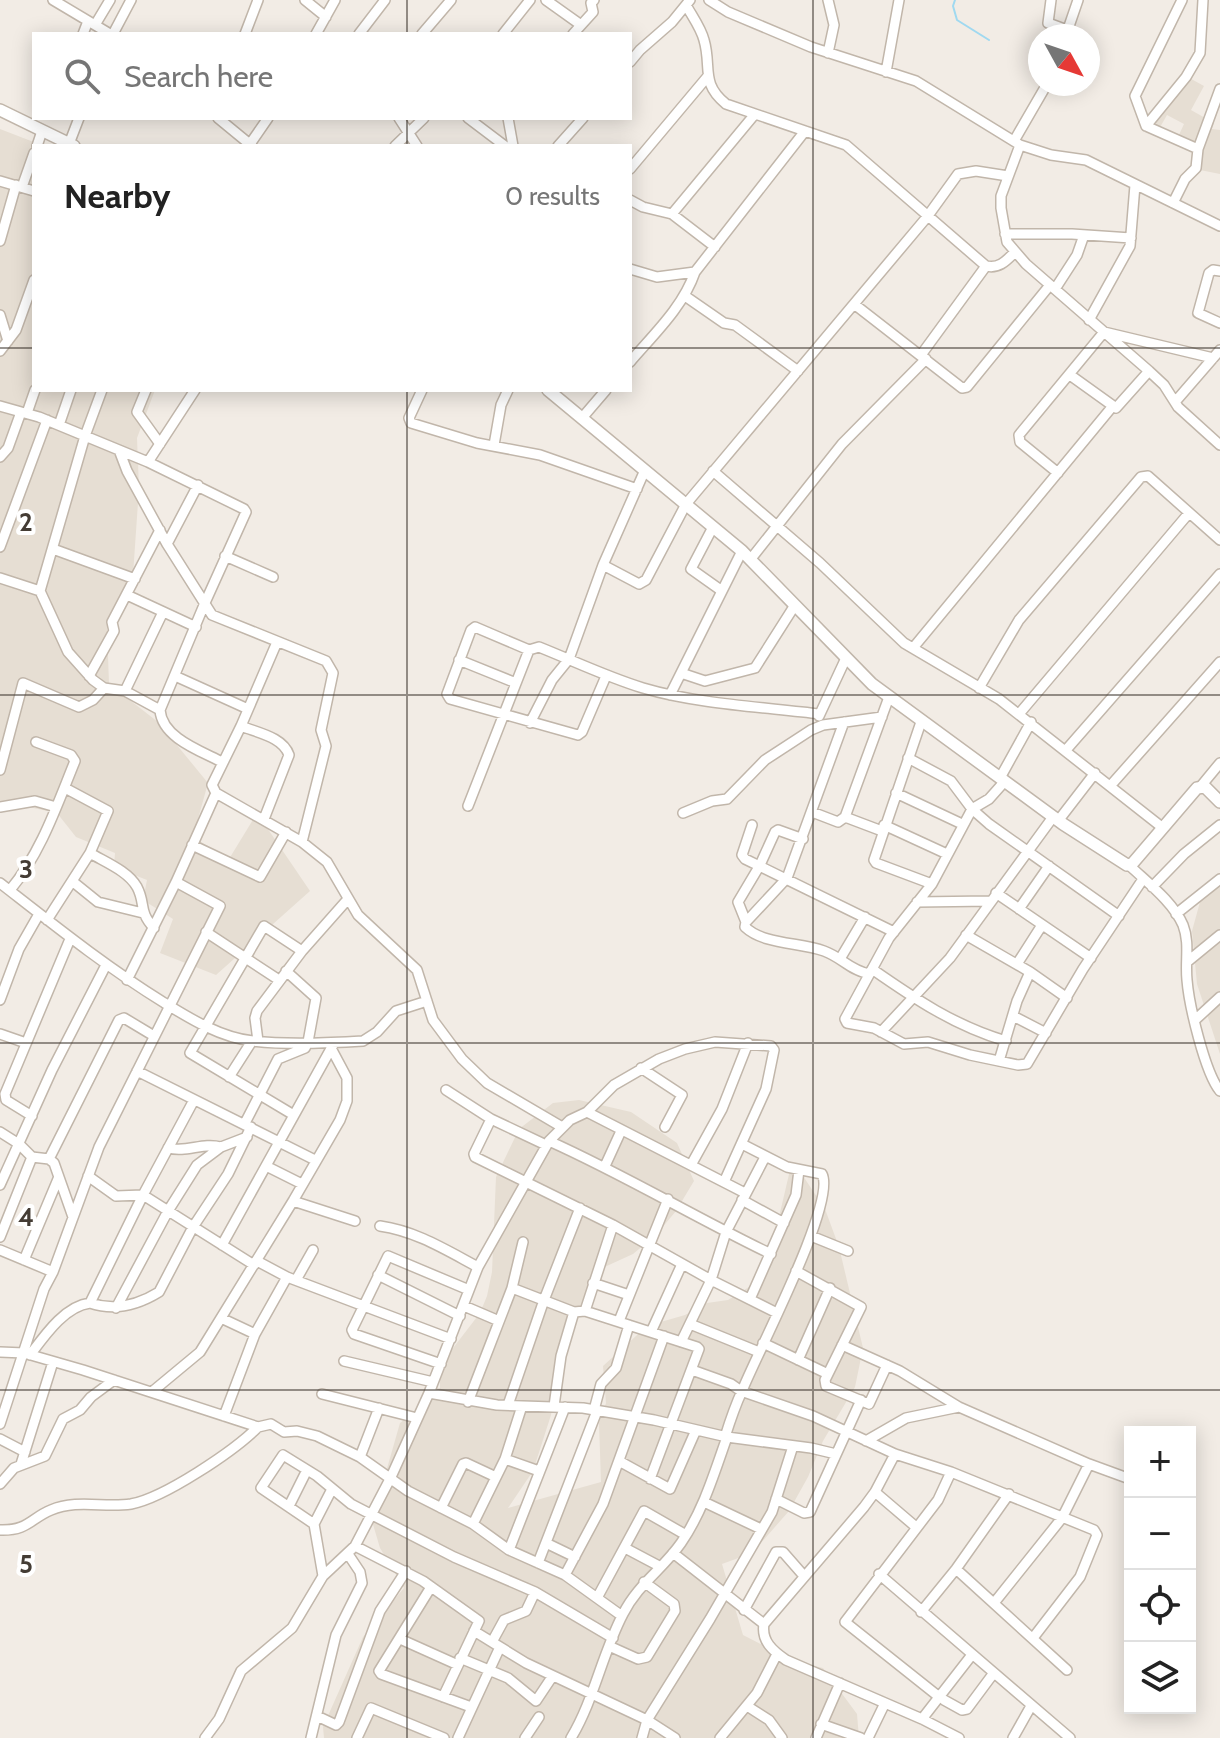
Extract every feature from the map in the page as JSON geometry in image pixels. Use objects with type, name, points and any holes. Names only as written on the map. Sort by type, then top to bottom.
[{"type":"street","points":[[53,0],[108,32]]},
{"type":"street","points":[[85,32],[110,0]]},
{"type":"street","points":[[113,32],[131,0]]},
{"type":"street","points":[[246,32],[258,0]]},
{"type":"street","points":[[305,0],[326,17]]},
{"type":"street","points":[[317,32],[335,0]]},
{"type":"street","points":[[361,32],[385,0]]},
{"type":"street","points":[[424,32],[451,0]]},
{"type":"street","points":[[505,32],[530,0]]},
{"type":"street","points":[[546,0],[581,25]]},
{"type":"street","points":[[575,32],[593,12],[591,3],[594,0]]},
{"type":"street","points":[[709,0],[728,12],[828,53],[924,86],[1017,143],[1051,155],[1086,160],[1220,226]]},
{"type":"street","points":[[828,0],[834,25],[828,53]]},
{"type":"street","points":[[886,72],[899,0]]},
{"type":"street","points":[[1050,24],[1051,0]]},
{"type":"street","points":[[1069,24],[1078,0]]},
{"type":"street","points":[[1146,126],[1186,77],[1200,53],[1203,0]]},
{"type":"street","points":[[1179,1],[1135,93],[1146,126],[1198,149]]},
{"type":"street","points":[[632,60],[688,3],[705,43],[708,76],[714,94],[726,104],[846,145],[986,266],[1003,264],[1015,252]]},
{"type":"street","points":[[632,167],[708,76]]},
{"type":"street","points":[[1173,203],[1185,179],[1196,168],[1198,149],[1220,89]]},
{"type":"street","points":[[1041,96],[1017,143],[1001,196],[1007,242],[1052,287],[1164,385],[1175,402],[1216,442],[1220,429]]},
{"type":"street","points":[[0,110],[38,125],[69,144]]},
{"type":"street","points":[[672,214],[755,114]]},
{"type":"street","points":[[71,144],[78,120]]},
{"type":"street","points":[[220,120],[250,144]]},
{"type":"street","points":[[252,144],[266,120]]},
{"type":"street","points":[[400,120],[416,144]]},
{"type":"street","points":[[397,144],[422,120]]},
{"type":"street","points":[[471,120],[502,144]]},
{"type":"street","points":[[508,120],[513,144]]},
{"type":"street","points":[[560,144],[581,120]]},
{"type":"street","points":[[632,360],[685,296],[695,272],[805,131]]},
{"type":"street","points":[[0,241],[32,157]]},
{"type":"street","points":[[603,565],[639,584],[643,583],[686,504],[927,217],[958,174],[964,171],[1008,176]]},
{"type":"street","points":[[0,181],[32,190]]},
{"type":"street","points":[[1089,320],[1126,257],[1131,238],[1135,185]]},
{"type":"street","points":[[632,201],[672,214],[715,247]]},
{"type":"street","points":[[1005,234],[1131,238]]},
{"type":"street","points":[[854,304],[957,386],[967,387],[1077,255],[1084,235]]},
{"type":"street","points":[[670,695],[722,591],[746,555],[779,527],[836,451],[923,357],[986,266]]},
{"type":"street","points":[[632,270],[657,277],[695,272]]},
{"type":"street","points":[[1220,271],[1209,273],[1198,313],[1220,323]]},
{"type":"street","points":[[0,351],[22,318],[32,286]]},
{"type":"street","points":[[685,296],[724,323],[735,325],[798,371]]},
{"type":"street","points":[[0,315],[8,341]]},
{"type":"street","points":[[1104,332],[1217,354]]},
{"type":"street","points":[[1058,473],[1020,442],[1019,435],[1104,332]]},
{"type":"street","points":[[1175,402],[1217,354]]},
{"type":"street","points":[[913,648],[1112,407],[1121,405],[1149,371]]},
{"type":"street","points":[[1070,375],[1112,407]]},
{"type":"street","points":[[0,457],[8,448],[34,392]]},
{"type":"street","points":[[59,425],[70,392]]},
{"type":"street","points":[[101,392],[85,436],[40,591],[68,652],[89,676],[104,688],[125,691],[160,710]]},
{"type":"street","points":[[145,392],[137,412],[160,444]]},
{"type":"street","points":[[148,462],[194,392]]},
{"type":"street","points":[[421,392],[409,418],[411,423],[540,455],[637,489]]},
{"type":"street","points":[[494,445],[501,405],[507,392]]},
{"type":"street","points":[[550,392],[746,555],[846,658],[889,697],[1056,819],[1130,866],[1152,887],[1181,922],[1187,942],[1187,983],[1195,1020],[1220,1091]]},
{"type":"street","points":[[582,418],[604,392]]},
{"type":"street","points":[[0,406],[47,420],[148,462],[240,506],[246,512],[160,710],[162,722],[179,739],[222,762]]},
{"type":"street","points":[[0,547],[4,523],[47,420]]},
{"type":"street","points":[[119,450],[127,471],[167,544],[204,605],[217,618],[326,661],[333,673],[321,730],[326,746],[302,842]]},
{"type":"street","points":[[530,723],[552,680],[569,659],[603,565],[645,470]]},
{"type":"street","points":[[713,471],[820,563],[895,635],[1031,722],[1163,828]]},
{"type":"street","points":[[979,688],[1019,620],[1141,477],[1148,476],[1220,540]]},
{"type":"street","points":[[167,544],[198,485]]},
{"type":"street","points":[[1019,714],[1189,513]]},
{"type":"street","points":[[713,527],[691,569],[722,591]]},
{"type":"street","points":[[89,676],[114,631],[112,622],[160,530]]},
{"type":"street","points":[[53,549],[135,579]]},
{"type":"street","points":[[225,556],[273,577]]},
{"type":"street","points":[[1066,750],[1220,574]]},
{"type":"street","points":[[0,578],[40,591]]},
{"type":"street","points":[[127,595],[196,627]]},
{"type":"street","points":[[681,673],[705,681],[755,668],[795,605]]},
{"type":"street","points":[[125,691],[163,612]]},
{"type":"street","points":[[606,676],[580,734],[450,699],[448,689],[473,628],[529,650],[539,647],[606,676],[670,695],[820,714]]},
{"type":"street","points":[[277,642],[212,785],[216,793],[286,832],[327,862],[348,899],[371,930],[417,970],[438,1029],[476,1075],[511,1099],[562,1127]]},
{"type":"street","points":[[468,806],[529,650]]},
{"type":"street","points":[[811,730],[846,658]]},
{"type":"street","points":[[459,660],[516,683]]},
{"type":"street","points":[[1111,785],[1220,662]]},
{"type":"street","points":[[175,676],[248,709]]},
{"type":"street","points":[[0,770],[4,729],[21,685],[25,682],[79,707],[93,700],[104,688]]},
{"type":"street","points":[[812,812],[838,822],[845,817],[889,697]]},
{"type":"street","points":[[683,813],[712,801],[727,799],[765,760],[811,730],[882,717]]},
{"type":"street","points":[[746,922],[787,878],[844,722]]},
{"type":"street","points":[[921,722],[874,854],[876,863],[932,884]]},
{"type":"street","points":[[1031,722],[1003,779],[989,799],[972,809],[932,884],[894,932],[845,1019],[847,1023],[865,1025],[904,1044],[935,1044],[999,1061],[1027,1064],[1143,879]]},
{"type":"street","points":[[241,726],[285,745],[289,755],[264,819]]},
{"type":"street","points":[[10,890],[27,868],[75,761],[73,757],[36,742]]},
{"type":"street","points":[[908,758],[951,781],[972,809],[1119,916]]},
{"type":"street","points":[[1130,866],[1220,763]]},
{"type":"street","points":[[881,1032],[941,969],[993,897],[1095,773]]},
{"type":"street","points":[[1201,786],[1220,802]]},
{"type":"street","points":[[0,1000],[19,949],[72,881],[90,853],[108,811],[65,788]]},
{"type":"street","points":[[127,980],[216,793]]},
{"type":"street","points":[[896,793],[962,824]]},
{"type":"street","points":[[0,807],[35,801],[56,807]]},
{"type":"street","points":[[845,817],[883,828],[947,854]]},
{"type":"street","points":[[752,825],[742,855],[745,859],[894,932]]},
{"type":"street","points":[[1152,887],[1184,854],[1220,825]]},
{"type":"street","points":[[803,839],[776,830],[738,902],[745,927],[752,933],[817,949],[840,959],[854,970],[871,971],[957,1023],[1006,1041]]},
{"type":"street","points":[[192,845],[260,877],[286,832]]},
{"type":"street","points":[[90,853],[135,884],[143,913],[154,928]]},
{"type":"street","points":[[1019,909],[1049,866]]},
{"type":"street","points":[[1176,914],[1220,879]]},
{"type":"street","points":[[72,881],[98,902],[143,913]]},
{"type":"street","points":[[0,1424],[27,1354],[44,1289],[103,1138],[219,904],[176,882]]},
{"type":"street","points":[[0,883],[127,980],[205,1025],[255,1041],[332,1045],[370,1038],[396,1011],[427,1001]]},
{"type":"street","points":[[917,902],[993,897],[1019,909],[1091,958]]},
{"type":"street","points":[[229,1077],[255,1041],[257,1011],[302,951],[348,899]]},
{"type":"street","points":[[840,959],[865,917]]},
{"type":"street","points":[[1017,964],[1042,925]]},
{"type":"street","points":[[292,1114],[190,1053],[245,955],[265,926],[302,951]]},
{"type":"street","points":[[206,932],[279,980]]},
{"type":"street","points":[[966,935],[1030,972],[1067,998]]},
{"type":"street","points":[[1187,962],[1220,935]]},
{"type":"street","points":[[32,1116],[5,1099],[70,939]]},
{"type":"street","points":[[0,1185],[106,965]]},
{"type":"street","points":[[27,1354],[76,1306],[90,1303],[116,1308],[159,1292],[193,1227],[228,1174],[247,1137],[248,1125],[260,1094],[278,1059],[305,1048],[308,1042],[316,998],[286,971]]},
{"type":"street","points":[[999,1061],[1030,972]]},
{"type":"street","points":[[1195,1020],[1220,997]]},
{"type":"street","points":[[1013,1016],[1046,1033]]},
{"type":"street","points":[[49,1159],[119,1020],[124,1018],[154,1036]]},
{"type":"street","points":[[0,1034],[26,1043]]},
{"type":"street","points":[[205,1738],[219,1719],[241,1671],[292,1628],[323,1576],[352,1550],[391,1477],[429,1393],[478,1267],[547,1143],[570,1120],[587,1112],[614,1085],[641,1068],[685,1049],[715,1042],[771,1046],[774,1050],[766,1089],[724,1182]]},
{"type":"street","points":[[691,1165],[722,1109],[748,1043]]},
{"type":"street","points":[[222,1245],[332,1045]]},
{"type":"street","points":[[153,1391],[193,1359],[255,1263],[340,1120],[347,1101],[347,1078],[332,1045]]},
{"type":"street","points":[[641,1068],[682,1095],[665,1127]]},
{"type":"street","points":[[137,1071],[315,1160]]},
{"type":"street","points":[[446,1090],[491,1119],[605,1166],[771,1254]]},
{"type":"street","points":[[90,1303],[194,1100]]},
{"type":"street","points":[[587,1112],[724,1182],[784,1223]]},
{"type":"street","points":[[491,1119],[474,1155],[777,1313]]},
{"type":"street","points":[[605,1166],[621,1131]]},
{"type":"street","points":[[0,1132],[32,1157],[49,1159],[54,1163],[73,1217]]},
{"type":"street","points":[[116,1308],[168,1211],[202,1159],[221,1147],[247,1137]]},
{"type":"street","points":[[574,1737],[622,1616],[644,1582],[686,1535],[704,1502],[741,1391],[818,1217],[825,1179],[816,1172],[799,1170],[765,1157],[742,1144]]},
{"type":"street","points":[[168,1148],[181,1151],[204,1145],[221,1147]]},
{"type":"street","points":[[0,1237],[32,1157]]},
{"type":"street","points":[[681,1342],[711,1280],[726,1232],[765,1157]]},
{"type":"street","points":[[266,1166],[302,1184]]},
{"type":"street","points":[[750,1299],[796,1195],[799,1170]]},
{"type":"street","points":[[88,1176],[116,1196],[143,1195],[255,1263],[451,1339]]},
{"type":"street","points":[[24,1260],[58,1179]]},
{"type":"street","points":[[538,1563],[595,1410],[602,1381],[616,1368],[629,1295],[668,1199]]},
{"type":"street","points":[[293,1201],[355,1221]]},
{"type":"street","points":[[508,1405],[580,1208]]},
{"type":"street","points":[[509,1550],[539,1471],[559,1406],[561,1356],[593,1283],[613,1225]]},
{"type":"street","points":[[380,1226],[401,1229],[424,1238],[478,1267]]},
{"type":"street","points":[[811,1236],[848,1251]]},
{"type":"street","points":[[468,1402],[512,1288],[523,1242]]},
{"type":"street","points":[[0,1250],[53,1272]]},
{"type":"street","points":[[224,1416],[255,1334],[313,1250]]},
{"type":"street","points":[[441,1364],[354,1334],[352,1330],[391,1255],[469,1290]]},
{"type":"street","points":[[651,1332],[682,1264]]},
{"type":"street","points":[[796,1271],[861,1307],[824,1384],[871,1403],[887,1365]]},
{"type":"street","points":[[378,1275],[460,1316]]},
{"type":"street","points":[[593,1283],[629,1295]]},
{"type":"street","points":[[512,1288],[699,1349],[650,1479]]},
{"type":"street","points":[[798,1360],[830,1288]]},
{"type":"street","points":[[464,1306],[499,1321]]},
{"type":"street","points":[[221,1318],[255,1334]]},
{"type":"street","points":[[690,1324],[798,1360],[828,1374]]},
{"type":"street","points":[[565,1575],[603,1504],[664,1336]]},
{"type":"street","points":[[842,1345],[887,1365],[959,1407],[1124,1477]]},
{"type":"street","points":[[0,1352],[27,1354],[153,1391],[258,1427],[276,1427],[317,1436],[360,1457],[408,1491],[473,1524],[509,1550],[565,1575],[622,1616]]},
{"type":"street","points":[[344,1361],[433,1382]]},
{"type":"street","points":[[21,1464],[53,1362]]},
{"type":"street","points":[[692,1370],[813,1416],[895,1454],[951,1472],[1088,1526],[1097,1535],[1080,1577],[1033,1638]]},
{"type":"street","points":[[0,1484],[10,1471],[21,1464],[45,1456],[63,1419],[80,1410],[91,1397],[114,1380]]},
{"type":"street","points":[[429,1393],[468,1402],[595,1410],[726,1437],[836,1454]]},
{"type":"street","points":[[322,1394],[417,1418]]},
{"type":"street","points":[[776,1499],[804,1513],[810,1512],[861,1400]]},
{"type":"street","points":[[473,1524],[505,1459],[522,1406]]},
{"type":"street","points":[[866,1441],[906,1418],[959,1407]]},
{"type":"street","points":[[360,1457],[379,1408]]},
{"type":"street","points":[[0,1530],[31,1524],[50,1510],[72,1505],[135,1503],[175,1484],[237,1446],[258,1427]]},
{"type":"street","points":[[619,1461],[669,1489],[696,1430]]},
{"type":"street","points":[[0,1439],[25,1452]]},
{"type":"street","points":[[642,1738],[647,1720],[725,1595],[772,1512],[793,1446]]},
{"type":"street","points":[[895,1454],[875,1492],[764,1624],[762,1633],[777,1654],[959,1738]]},
{"type":"street","points":[[314,1524],[263,1491],[262,1486],[283,1455],[351,1504],[454,1557],[535,1592],[638,1659],[647,1657],[675,1611],[674,1604],[644,1582]]},
{"type":"street","points":[[505,1459],[539,1471]]},
{"type":"street","points":[[441,1508],[463,1464],[496,1477]]},
{"type":"street","points":[[994,1603],[1062,1518],[1089,1464]]},
{"type":"street","points":[[289,1506],[307,1470]]},
{"type":"street","points":[[951,1472],[938,1500],[845,1622],[941,1698],[962,1710],[967,1709],[993,1674]]},
{"type":"street","points":[[323,1576],[314,1524],[332,1489]]},
{"type":"street","points":[[875,1492],[916,1527]]},
{"type":"street","points":[[921,1612],[1009,1494]]},
{"type":"street","points":[[704,1502],[761,1529]]},
{"type":"street","points":[[597,1598],[647,1510],[686,1535]]},
{"type":"street","points":[[546,1543],[575,1557]]},
{"type":"street","points":[[625,1548],[659,1566]]},
{"type":"street","points":[[352,1550],[406,1571],[478,1620],[443,1697]]},
{"type":"street","points":[[311,1738],[336,1635],[362,1583],[352,1550]]},
{"type":"street","points":[[744,1610],[776,1552],[783,1552],[804,1576]]},
{"type":"street","points":[[673,1553],[764,1624]]},
{"type":"street","points":[[956,1569],[1067,1670]]},
{"type":"street","points":[[317,1716],[338,1724],[380,1611],[406,1571]]},
{"type":"street","points":[[879,1574],[1070,1738]]},
{"type":"street","points":[[431,1587],[383,1661],[379,1673],[471,1707]]},
{"type":"street","points":[[458,1738],[489,1670],[504,1620],[526,1611],[535,1592]]},
{"type":"street","points":[[474,1631],[552,1677],[647,1720],[675,1738]]},
{"type":"street","points":[[400,1639],[489,1670],[517,1683],[536,1701],[552,1677]]},
{"type":"street","points":[[720,1738],[747,1706],[777,1654]]},
{"type":"street","points":[[922,1719],[971,1656]]},
{"type":"street","points":[[816,1738],[840,1683]]},
{"type":"street","points":[[868,1738],[885,1703]]},
{"type":"street","points":[[747,1706],[769,1720],[782,1738]]},
{"type":"street","points":[[1013,1738],[1031,1706]]},
{"type":"street","points":[[357,1738],[371,1708],[444,1738]]},
{"type":"street","points":[[525,1738],[539,1717]]},
{"type":"street","points":[[821,1724],[861,1738]]},
{"type":"shaded area","points":[[1184,75],[1204,86],[1191,110],[1214,123],[1212,129],[1220,130],[1220,174],[1200,170],[1205,141],[1198,137],[1194,145],[1178,137],[1184,124],[1167,115],[1159,129],[1151,125],[1162,115]]},
{"type":"shaded area","points":[[0,129],[39,144],[32,144],[32,392],[154,392],[137,438],[139,488],[133,575],[107,627],[109,684],[158,722],[208,783],[193,837],[229,859],[257,813],[310,891],[216,975],[160,953],[173,919],[143,900],[147,880],[114,867],[115,853],[76,837],[57,813],[0,801]]},
{"type":"shaded area","points":[[1220,873],[1220,1054],[1197,984],[1192,931],[1200,902]]},
{"type":"shaded area","points":[[579,1100],[631,1112],[677,1143],[694,1181],[676,1211],[656,1235],[633,1254],[598,1270],[578,1319],[562,1338],[551,1415],[533,1471],[508,1508],[601,1482],[599,1423],[606,1403],[603,1366],[647,1326],[685,1315],[707,1303],[728,1300],[749,1287],[765,1268],[790,1170],[803,1176],[825,1209],[839,1247],[863,1348],[855,1387],[823,1441],[789,1511],[752,1553],[722,1564],[743,1635],[794,1661],[823,1668],[857,1714],[859,1738],[324,1738],[323,1727],[363,1637],[404,1588],[380,1548],[372,1521],[400,1423],[437,1395],[440,1365],[480,1313],[487,1296],[492,1272],[496,1177],[519,1129],[553,1103]]},
{"type":"waterway","points":[[955,0],[953,6],[957,20],[989,40]]}]
